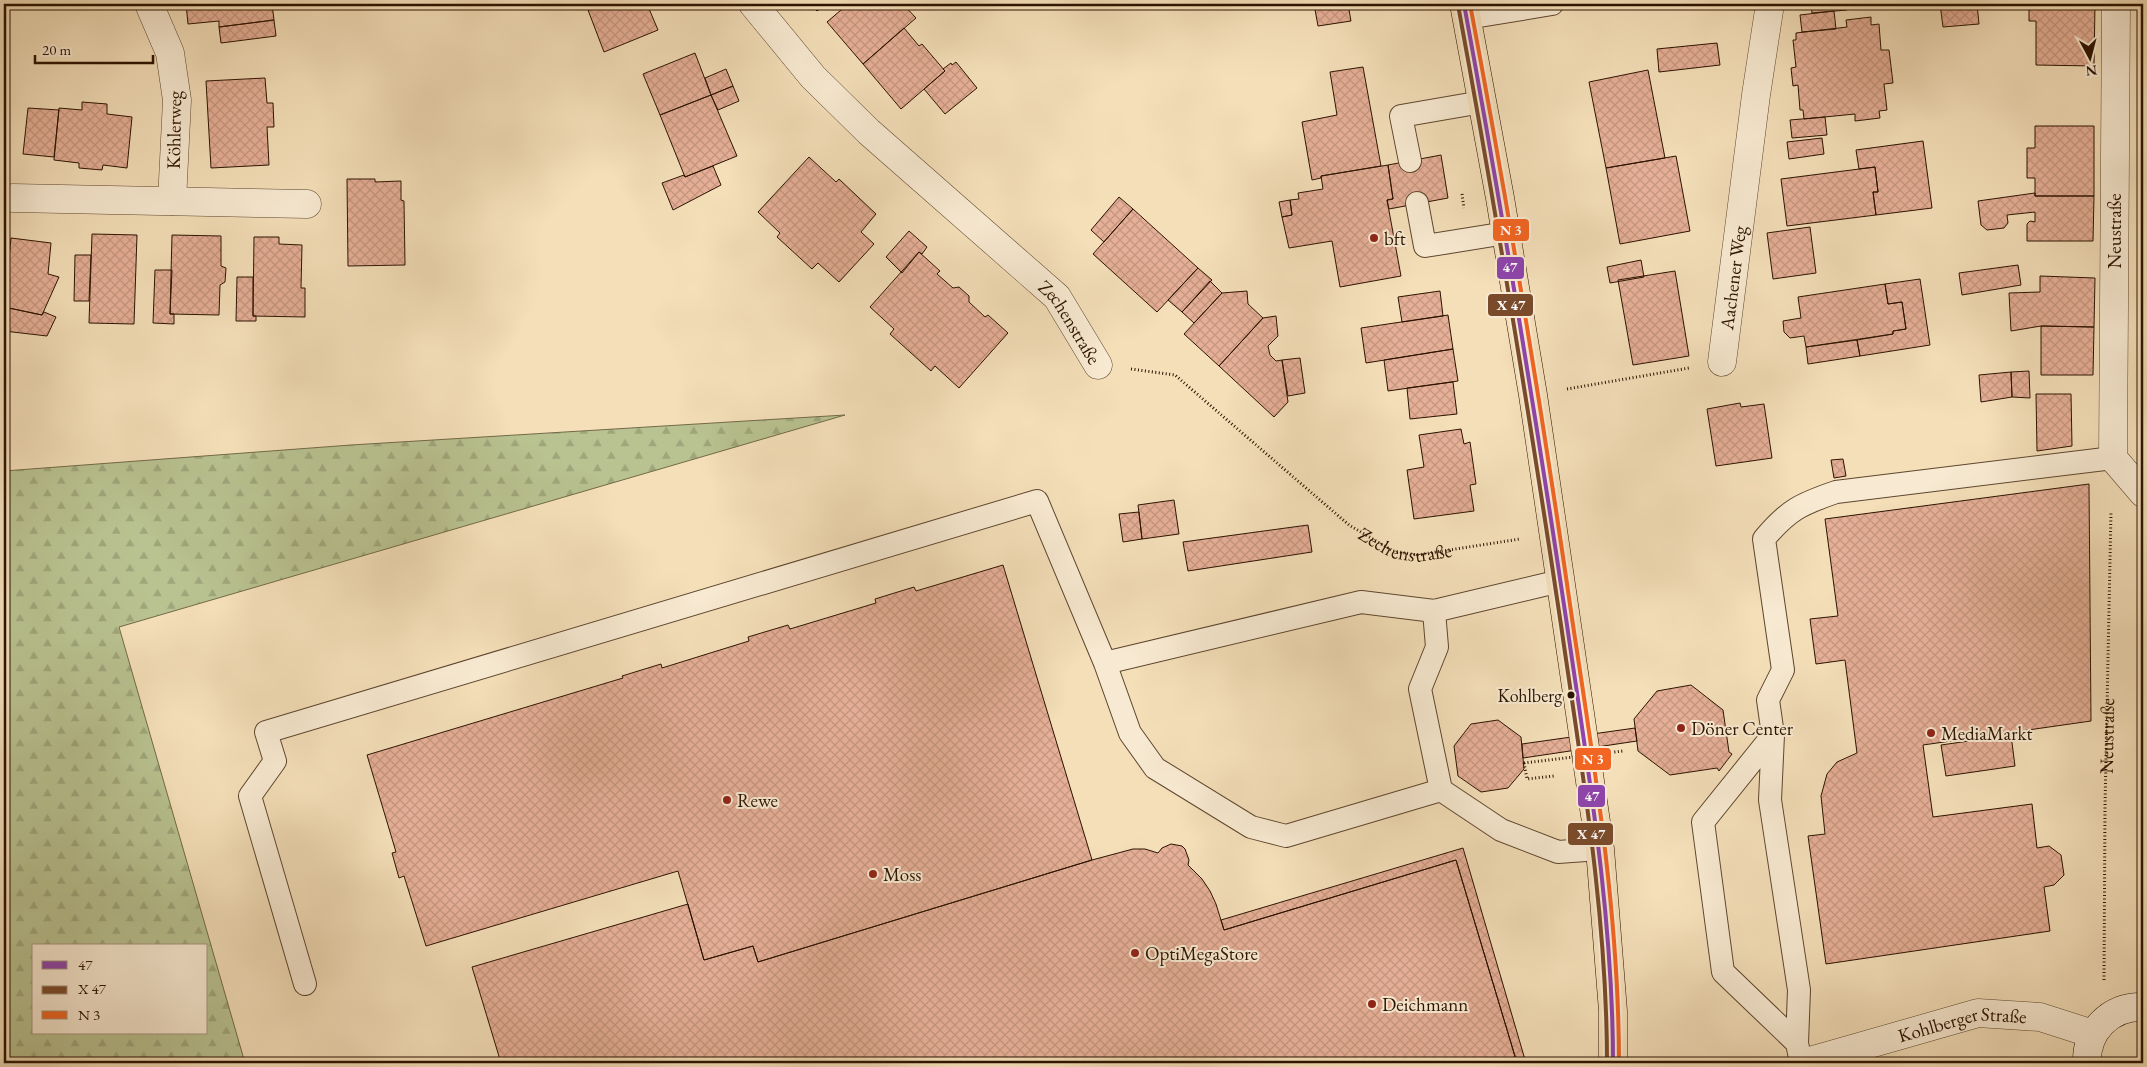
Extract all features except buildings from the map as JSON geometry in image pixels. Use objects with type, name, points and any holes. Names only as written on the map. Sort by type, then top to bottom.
[{"type":"main road","points":[[1465,11],[1506,232],[1533,395],[1600,850],[1612,1001],[1613,1063]]},
{"type":"street","name":"Köhlerweg","points":[[149,4],[170,53],[177,100],[172,202]]},
{"type":"street","name":"Zechenstraße","points":[[753,4],[813,77],[862,125],[1056,297],[1098,365]]},
{"type":"street","name":"Aachener Weg","points":[[1722,362],[1756,95],[1770,4]]},
{"type":"street","name":"Neustraße","points":[[2112,458],[2116,4]]},
{"type":"street","points":[[13,198],[308,204]]},
{"type":"street","points":[[2112,458],[2143,493]]},
{"type":"street","points":[[2087,1063],[2087,1052],[2101,1025],[2138,1006],[2143,1007]]},
{"type":"street","name":"Kohlberger Straße","points":[[1800,1056],[1978,1013],[2040,1017],[2101,1025]]},
{"type":"lane","points":[[1465,11],[1552,4]]},
{"type":"lane","points":[[1410,161],[1402,116],[1482,102]]},
{"type":"lane","points":[[1417,203],[1424,246],[1506,232]]},
{"type":"lane","points":[[1800,1056],[1799,990],[1770,800],[1773,735],[1768,700],[1783,670],[1764,539],[1781,518],[1803,503],[1836,492],[2112,458]]},
{"type":"lane","points":[[305,984],[250,796],[274,761],[266,732],[1037,501],[1105,663],[1130,733],[1155,768],[1251,827],[1286,836],[1441,790]]},
{"type":"lane","points":[[1105,663],[1361,602],[1434,611],[1560,581]]},
{"type":"lane","points":[[1434,611],[1437,647],[1420,688],[1441,790],[1501,830],[1558,852],[1600,850]]},
{"type":"lane","points":[[1773,735],[1702,822],[1722,972],[1800,1056]]},
{"type":"path","points":[[1533,395],[1722,362]]},
{"type":"path","name":"Zechenstraße","points":[[1098,365],[1175,376],[1350,525],[1392,551],[1417,555],[1553,532]]},
{"type":"path","name":"Neustraße","points":[[2101,1025],[2104,977],[2112,458]]},
{"type":"path","points":[[1589,772],[1527,779],[1524,763],[1623,751]]},
{"type":"green space","points":[[845,415],[119,627],[245,1063],[4,1063],[4,471],[351,445]]},
{"type":"transit line","name":"47","points":[[1464,4],[1531,391],[1591,789],[1609,953],[1613,1063]]},
{"type":"transit line","points":[[1470,4],[1538,391],[1597,789],[1615,953],[1619,1063]]},
{"type":"transit line","points":[[1458,5],[1525,392],[1585,789],[1603,953],[1607,1063]]},
{"type":"place","name":"bft","points":[[1374,238]]},
{"type":"place","name":"Kohlberg","points":[[1571,695]]},
{"type":"place","name":"Döner Center","points":[[1681,728]]},
{"type":"place","name":"MediaMarkt","points":[[1931,733]]},
{"type":"place","name":"Rewe","points":[[727,800]]},
{"type":"place","name":"Moss","points":[[873,874]]},
{"type":"place","name":"OptiMegaStore","points":[[1135,953]]},
{"type":"place","name":"Deichmann","points":[[1372,1004]]}]
